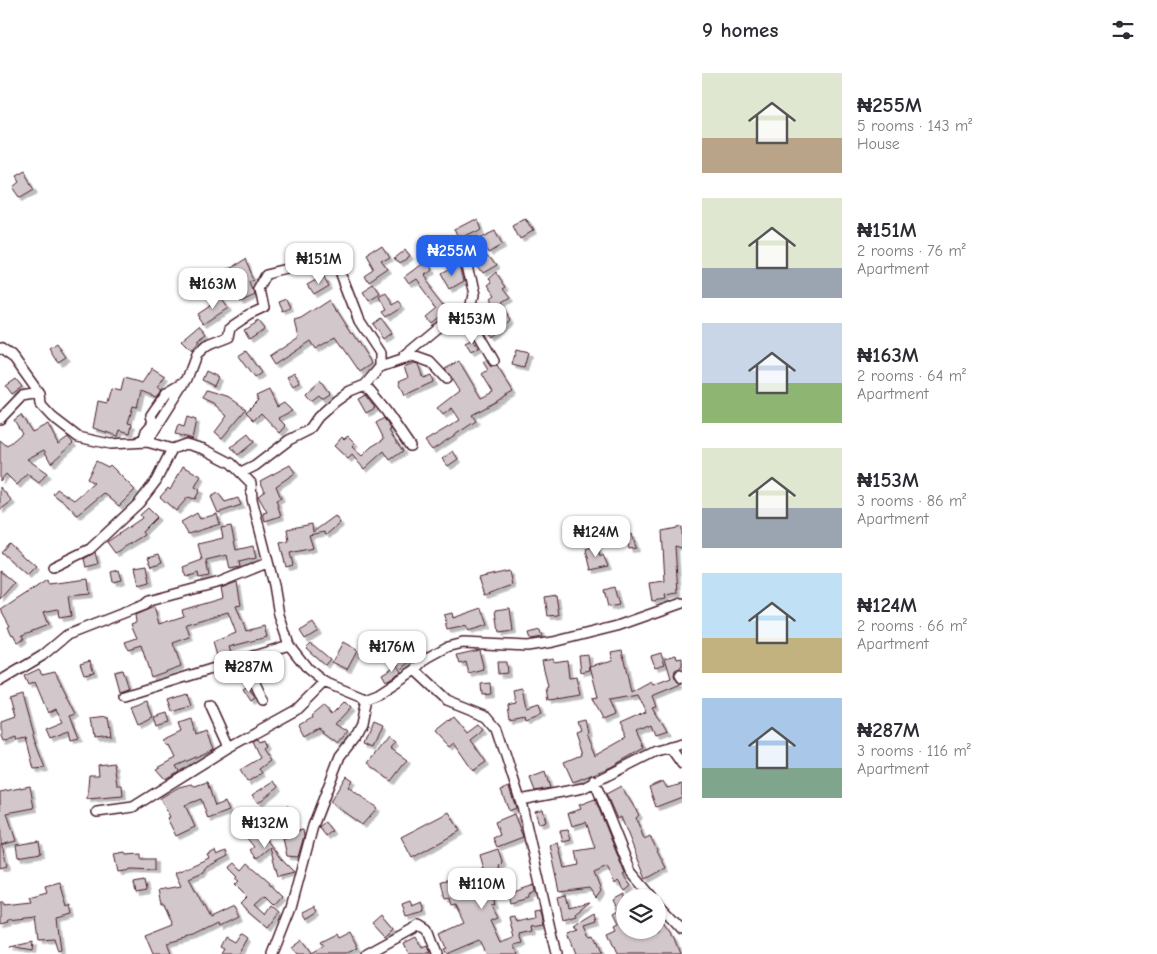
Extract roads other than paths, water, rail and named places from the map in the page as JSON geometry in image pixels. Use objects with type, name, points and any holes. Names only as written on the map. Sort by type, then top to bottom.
[{"type":"street","points":[[241,474],[255,466],[289,440],[309,430],[318,417],[343,396],[366,386],[380,367],[400,358],[458,314],[468,310],[472,297],[463,254]]},
{"type":"street","points":[[147,442],[186,381],[193,360],[204,347],[230,337],[231,327],[249,314],[264,308],[260,288],[269,272],[323,259],[339,269],[359,320],[380,353],[380,367]]},
{"type":"street","points":[[458,314],[472,323],[494,361]]},
{"type":"street","points":[[0,348],[11,354],[39,393],[40,404],[65,428],[78,437],[110,444],[147,442],[172,448],[186,444],[204,449],[231,463],[251,483],[252,499],[279,615],[289,645],[308,669],[324,682],[365,699],[378,694],[415,670],[427,658],[447,647],[463,643],[527,646],[553,642],[609,628],[682,603]]},
{"type":"street","points":[[400,358],[413,356],[430,362],[446,379]]},
{"type":"street","points":[[137,442],[144,438],[146,431],[153,423],[151,415],[167,392],[186,381]]},
{"type":"street","points":[[366,386],[410,446]]},
{"type":"street","points":[[0,419],[22,396],[39,393]]},
{"type":"street","points":[[53,567],[90,549],[139,503],[156,481],[172,448]]},
{"type":"street","points":[[0,681],[42,656],[67,635],[144,605],[149,601],[220,582],[267,563]]},
{"type":"street","points":[[124,696],[289,645]]},
{"type":"street","points":[[229,663],[255,683],[263,700]]},
{"type":"street","points":[[415,670],[447,700],[491,719],[497,728],[523,802],[556,954]]},
{"type":"street","points":[[97,812],[133,806],[229,747],[296,710],[324,682]]},
{"type":"street","points":[[273,954],[291,908],[313,826],[340,756],[354,738],[360,726],[365,699]]},
{"type":"street","points":[[210,705],[229,747]]},
{"type":"street","points":[[523,802],[583,788],[594,780],[656,751],[682,744]]},
{"type":"street","points":[[670,747],[682,764]]},
{"type":"street","points":[[594,780],[631,872],[645,889]]},
{"type":"street","points":[[666,908],[678,916],[682,929]]},
{"type":"street","points":[[367,954],[420,925],[428,930],[436,954]]}]
